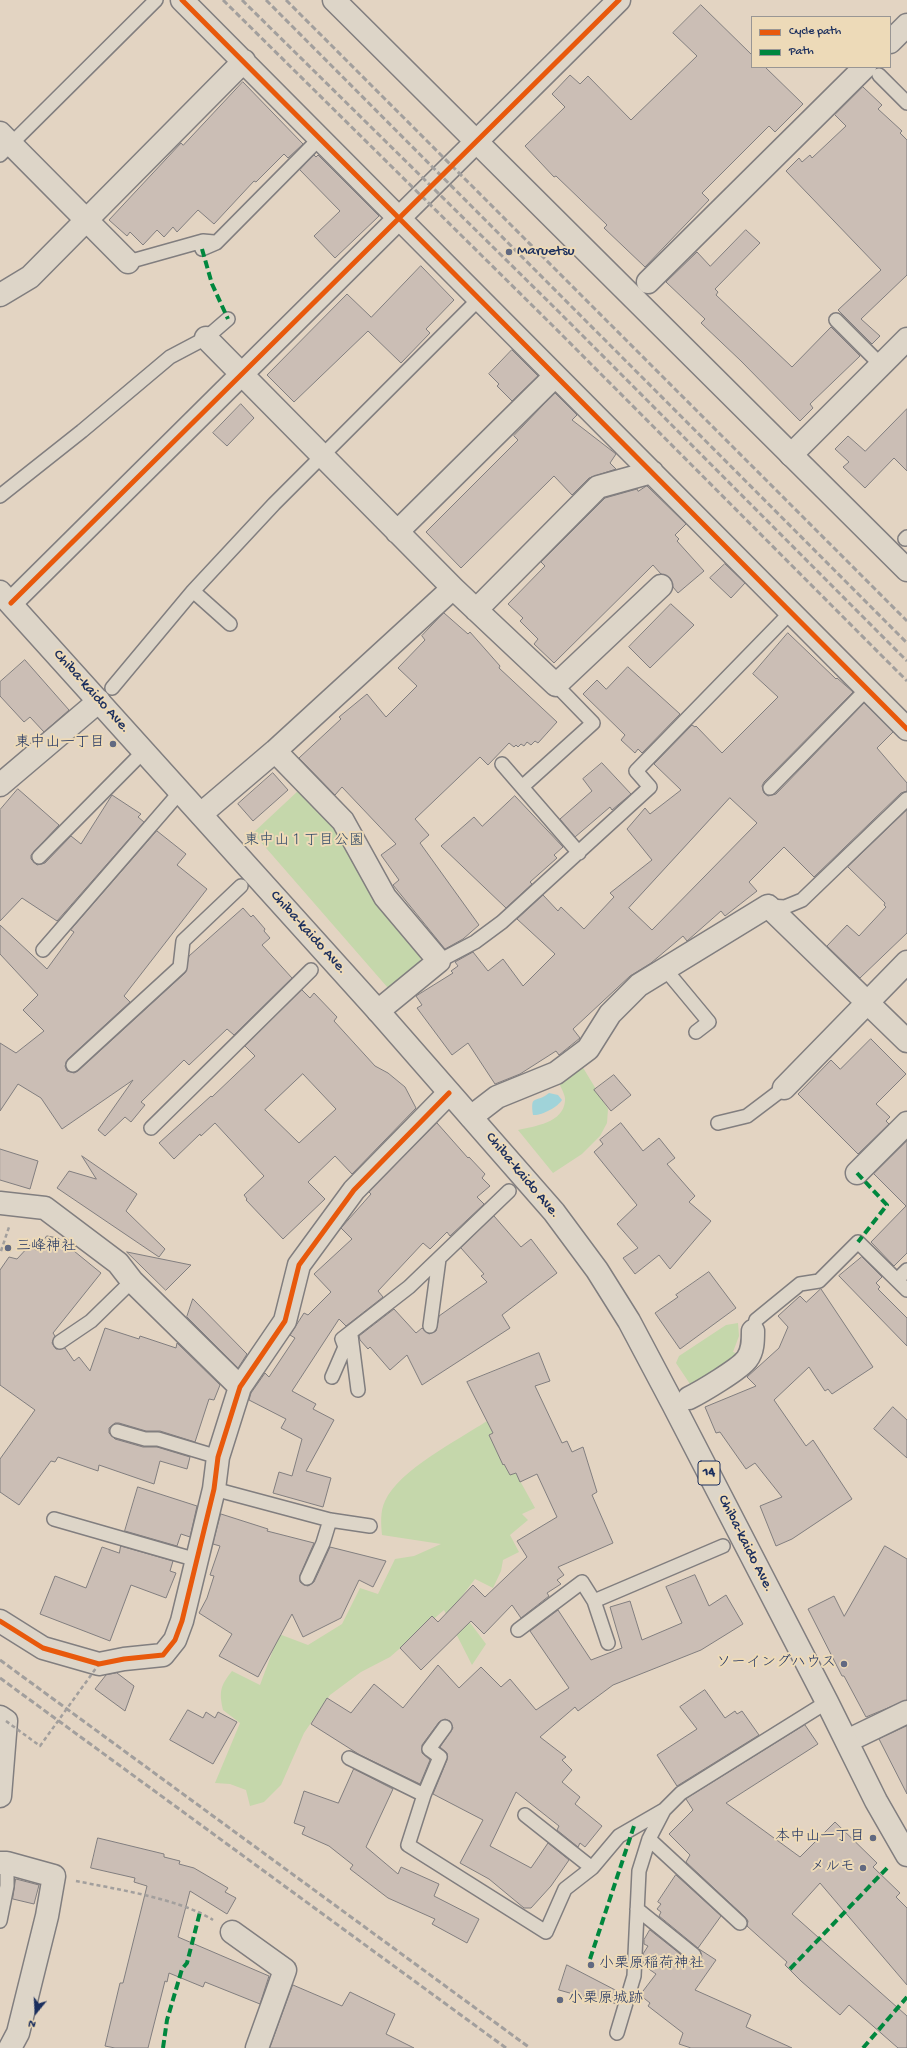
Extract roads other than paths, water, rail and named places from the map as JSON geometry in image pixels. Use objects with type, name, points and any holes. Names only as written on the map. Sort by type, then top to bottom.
[{"type":"main road","points":[[182,0],[244,61],[398,219],[907,729]]},
{"type":"main road","points":[[334,0],[475,142],[907,570]]},
{"type":"main road","points":[[6,598],[241,374],[619,0]]},
{"type":"main road","points":[[891,41],[907,25]]},
{"type":"main road","points":[[0,294],[30,277],[244,61]]},
{"type":"main road","points":[[648,282],[872,71]]},
{"type":"main road","points":[[4,144],[87,220],[128,262]]},
{"type":"main road","points":[[206,338],[453,588],[556,685],[661,586]]},
{"type":"main road","points":[[791,455],[907,339]]},
{"type":"main road","points":[[397,532],[555,376]]},
{"type":"main road","points":[[476,610],[598,486],[652,472]]},
{"type":"main road","points":[[201,814],[275,751],[453,588]]},
{"type":"main road","name":"Chiba-kaido Ave.","points":[[6,598],[106,694],[144,751],[378,1011],[554,1212],[597,1270],[629,1321],[827,1702],[876,1801],[907,1855]]},
{"type":"main road","points":[[0,785],[106,694]]},
{"type":"main road","points":[[275,751],[343,821],[385,897],[439,961],[378,1011]]},
{"type":"main road","points":[[471,1117],[497,1096],[556,1073],[588,1049],[610,1014],[639,985],[768,906],[907,1041]]},
{"type":"main road","points":[[784,1088],[907,962]]},
{"type":"main road","points":[[0,1621],[43,1648],[99,1664],[124,1659],[163,1655],[175,1640],[182,1621],[214,1489],[218,1457],[240,1387],[285,1321],[299,1265],[354,1190],[449,1093]]},
{"type":"main road","points":[[857,1173],[907,1123]]},
{"type":"main road","points":[[0,1203],[45,1208],[118,1263],[132,1281],[240,1387]]},
{"type":"main road","points":[[689,1398],[710,1386],[747,1359],[753,1346],[753,1332]]},
{"type":"main road","points":[[846,1741],[907,1712]]},
{"type":"main road","points":[[0,1796],[3,1719]]},
{"type":"main road","points":[[3,1863],[54,1876],[47,1916],[18,2033],[10,2048]]},
{"type":"main road","points":[[232,1932],[284,1970],[257,2048]]},
{"type":"lane","points":[[4,144],[156,0]]},
{"type":"lane","points":[[872,71],[907,103]]},
{"type":"lane","points":[[202,249],[216,243],[319,139]]},
{"type":"lane","points":[[128,262],[203,241],[216,243]]},
{"type":"lane","points":[[106,694],[193,591],[321,455],[479,299]]},
{"type":"lane","points":[[0,496],[82,431],[170,357],[206,338],[228,318]]},
{"type":"lane","points":[[836,320],[881,365]]},
{"type":"lane","points":[[193,591],[230,624]]},
{"type":"lane","points":[[439,961],[474,942],[502,922],[650,787],[636,771],[790,613]]},
{"type":"lane","points":[[522,786],[593,723],[556,685]]},
{"type":"lane","points":[[770,788],[867,690]]},
{"type":"lane","points":[[39,857],[144,751]]},
{"type":"lane","points":[[502,764],[579,853]]},
{"type":"lane","points":[[43,950],[180,792]]},
{"type":"lane","points":[[768,906],[785,907],[802,900],[907,799]]},
{"type":"lane","points":[[73,1065],[180,967],[183,942],[242,886]]},
{"type":"lane","points":[[665,969],[709,1022],[696,1032]]},
{"type":"lane","points":[[151,1128],[311,970]]},
{"type":"lane","points":[[718,1123],[746,1116],[784,1088]]},
{"type":"lane","points":[[332,1377],[345,1346],[342,1339],[350,1331],[409,1287],[509,1192]]},
{"type":"lane","points":[[753,1332],[756,1320],[800,1284],[819,1281],[858,1242],[907,1290]]},
{"type":"lane","points":[[430,1326],[439,1259]]},
{"type":"lane","points":[[897,1280],[907,1270]]},
{"type":"lane","points":[[60,1342],[91,1321],[132,1281]]},
{"type":"lane","points":[[350,1331],[358,1390]]},
{"type":"lane","points":[[117,1431],[145,1438],[158,1438],[218,1457]]},
{"type":"lane","points":[[214,1489],[330,1520],[370,1526]]},
{"type":"lane","points":[[54,1520],[197,1560]]},
{"type":"lane","points":[[307,1578],[323,1543],[330,1520]]},
{"type":"lane","points":[[594,1601],[723,1546]]},
{"type":"lane","points":[[518,1630],[582,1582],[594,1601],[608,1643]]},
{"type":"lane","points":[[445,1727],[429,1749],[440,1757],[424,1795],[408,1846],[546,1932],[565,1889],[592,1868],[619,1836],[664,1810],[681,1793],[827,1702]]},
{"type":"lane","points":[[349,1758],[424,1795]]},
{"type":"lane","points":[[617,2034],[634,1976],[639,1871],[649,1839],[664,1810]]},
{"type":"lane","points":[[525,1815],[592,1868]]},
{"type":"lane","points":[[649,1839],[740,1923]]},
{"type":"lane","points":[[0,1921],[7,1886],[3,1863]]},
{"type":"lane","points":[[637,1909],[694,1955]]},
{"type":"water","points":[[549,1093],[558,1095],[562,1100],[560,1103],[540,1114],[533,1115],[533,1101]]},
{"type":"railway","points":[[223,0],[551,324],[907,681]]},
{"type":"railway","points":[[242,0],[560,313],[907,661]]},
{"type":"railway","points":[[266,0],[907,643]]},
{"type":"railway","points":[[286,0],[907,621]]},
{"type":"railway","points":[[0,1660],[530,2048]]},
{"type":"railway","points":[[0,1678],[506,2048]]},
{"type":"place","name":"Maruetsu","points":[[509,252]]},
{"type":"place","name":"東中山一丁目","points":[[113,744]]},
{"type":"place","name":"三峰神社","points":[[8,1248]]},
{"type":"place","name":"ソーイングハウス","points":[[844,1664]]},
{"type":"place","name":"本中山一丁目","points":[[873,1838]]},
{"type":"place","name":"メルモ","points":[[863,1868]]},
{"type":"place","name":"小栗原稲荷神社","points":[[591,1965]]},
{"type":"place","name":"小栗原城跡","points":[[560,2000]]},
{"type":"park label","name":"東中山１丁目公園","points":[[304,842]]}]
